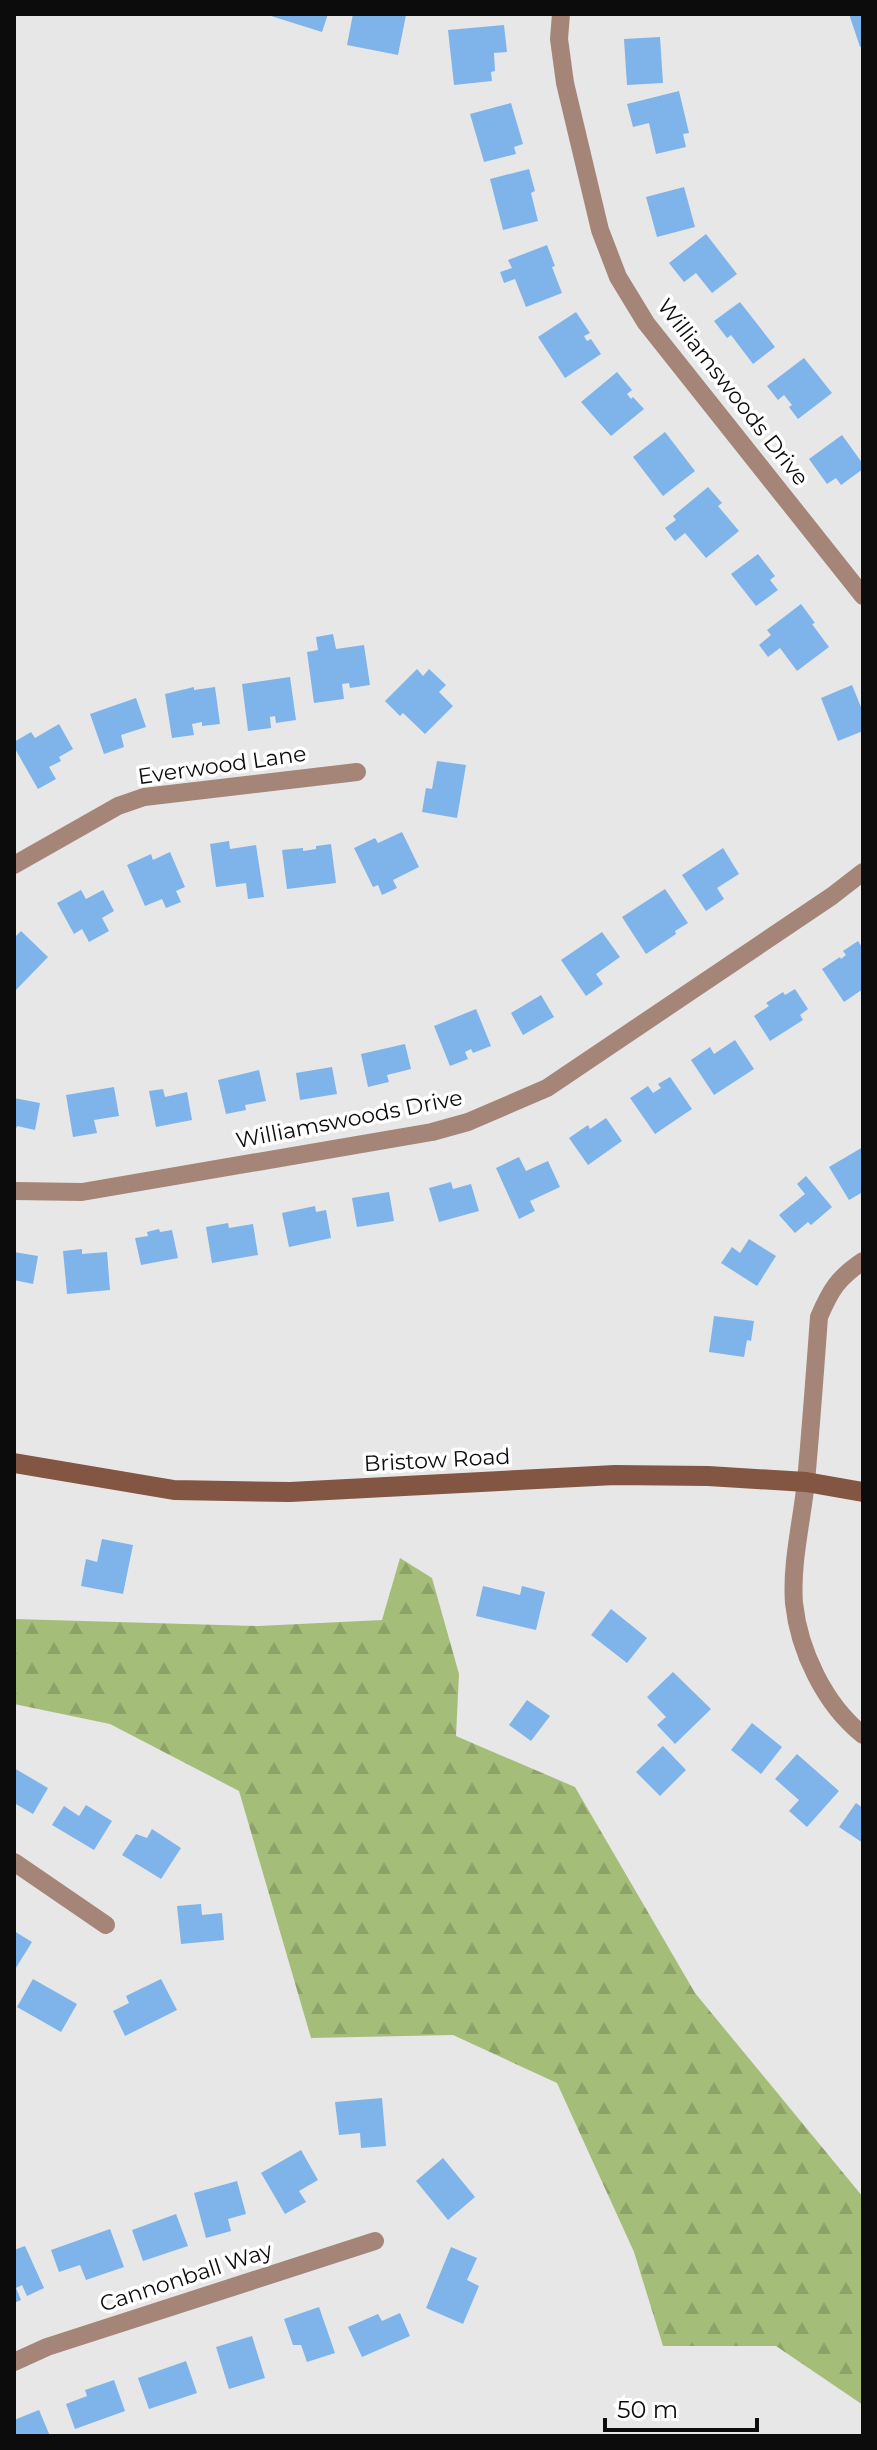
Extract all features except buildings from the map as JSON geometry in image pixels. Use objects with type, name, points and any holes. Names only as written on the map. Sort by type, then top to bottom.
[{"type":"main road","name":"Bristow Road","points":[[14,1463],[174,1490],[290,1492],[615,1475],[708,1476],[806,1482],[863,1492]]},
{"type":"street","name":"Williamswoods Drive","points":[[561,14],[559,39],[565,83],[600,230],[618,277],[646,323],[863,596]]},
{"type":"street","name":"Everwood Lane","points":[[14,865],[118,806],[144,797],[357,772]]},
{"type":"street","name":"Williamswoods Drive","points":[[14,1191],[82,1192],[432,1132],[468,1122],[547,1088],[863,872]]},
{"type":"street","points":[[863,1261],[838,1280],[819,1317],[806,1482],[794,1579],[794,1604],[815,1674],[828,1697],[863,1735]]},
{"type":"street","points":[[14,1862],[106,1925]]},
{"type":"street","name":"Cannonball Way","points":[[14,2362],[47,2347],[375,2241]]},
{"type":"green space","points":[[400,1558],[432,1578],[459,1674],[456,1736],[575,1787],[695,1993],[863,2197],[863,2405],[776,2346],[663,2346],[634,2252],[557,2083],[453,2035],[311,2038],[239,1791],[110,1724],[14,1704],[14,1619],[258,1626],[382,1620]]}]
